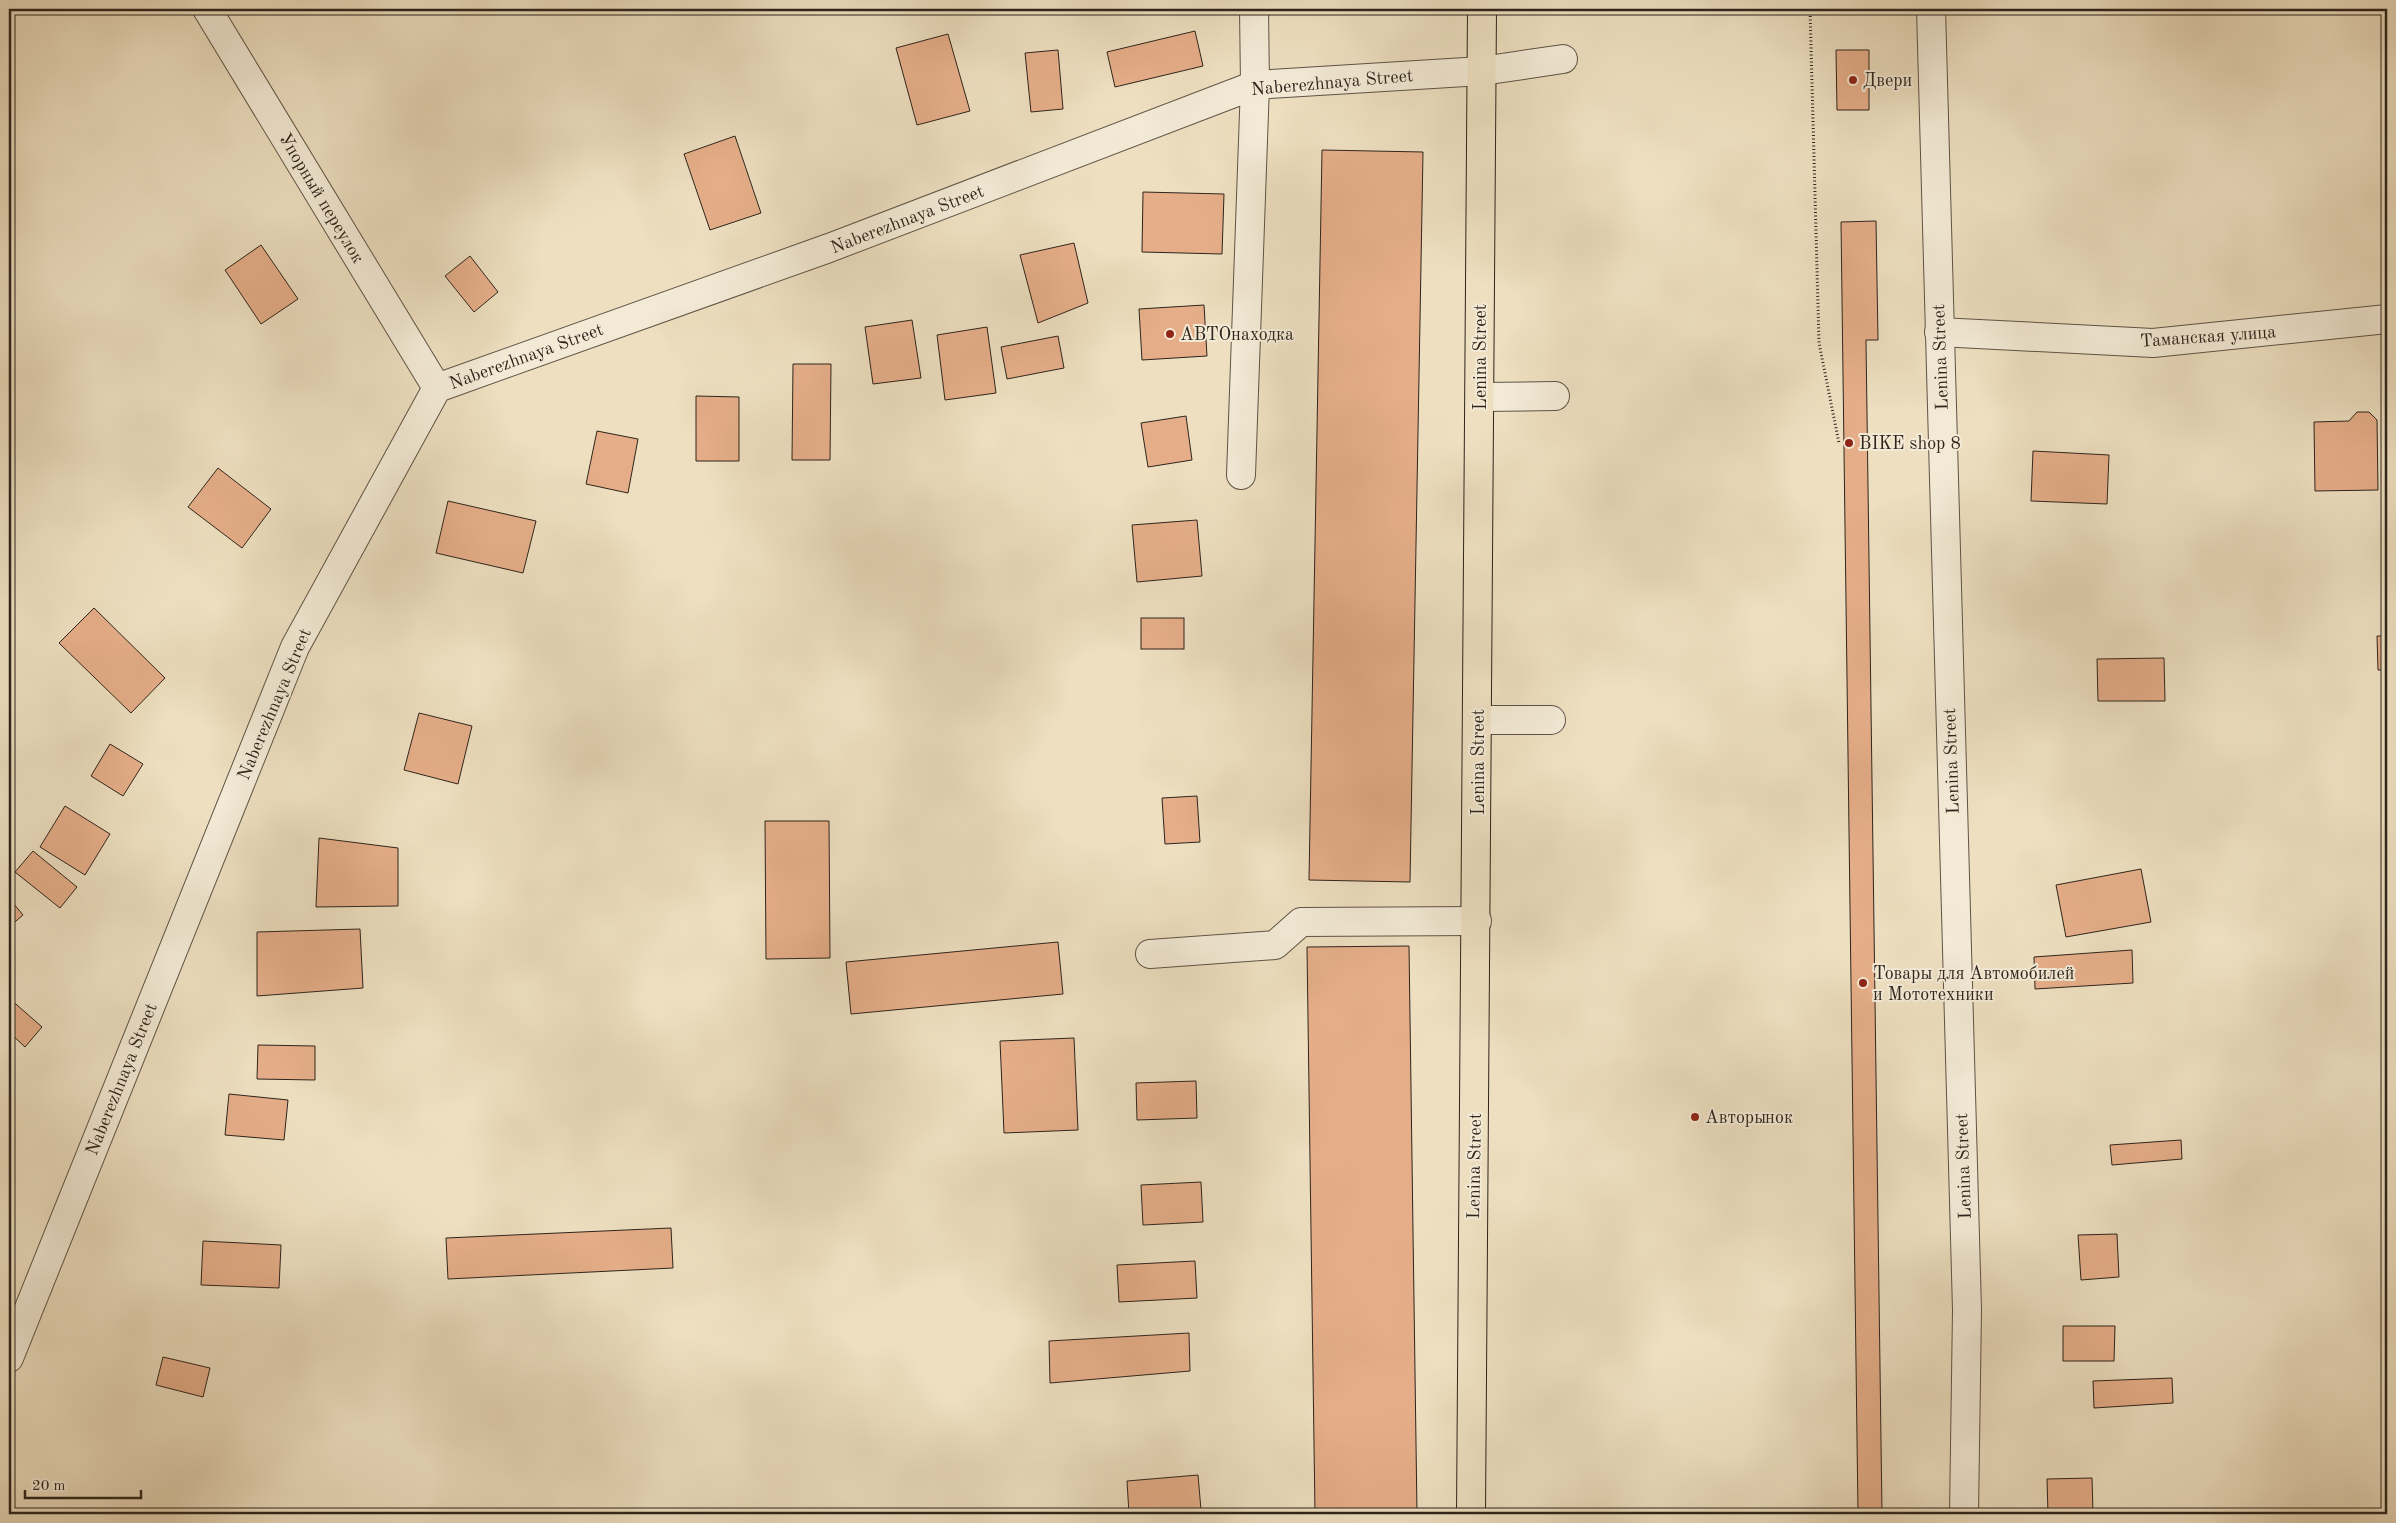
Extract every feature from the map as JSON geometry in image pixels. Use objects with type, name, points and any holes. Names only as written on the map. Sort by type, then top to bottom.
[{"type":"main road","name":"Lenina Street","points":[[1471,1514],[1482,9]]},
{"type":"street","name":"Упорный переулок","points":[[207,9],[437,388]]},
{"type":"street","points":[[1241,475],[1255,85],[1254,9]]},
{"type":"street","name":"Lenina Street","points":[[1931,9],[1967,1310],[1964,1514]]},
{"type":"street","name":"Naberezhnaya Street","points":[[9,1358],[295,647],[437,388],[829,248],[1255,85],[1482,71],[1563,59]]},
{"type":"street","name":"Таманская улица","points":[[1939,332],[2153,343],[2387,319]]},
{"type":"street","points":[[1480,396],[1555,396]]},
{"type":"street","points":[[1478,720],[1551,720]]},
{"type":"street","points":[[1150,954],[1276,945],[1301,922],[1476,921]]},
{"type":"path","points":[[1810,9],[1819,343],[1838,443]]},
{"type":"building","points":[[1195,31],[1203,66],[1115,87],[1107,52]]},
{"type":"building","points":[[948,34],[970,111],[917,125],[896,48]]},
{"type":"building","points":[[1058,50],[1063,109],[1031,112],[1025,53]]},
{"type":"building","name":"Двери","points":[[1836,50],[1869,50],[1869,110],[1837,110]]},
{"type":"building","points":[[735,136],[761,213],[710,230],[684,154]]},
{"type":"building","points":[[1322,150],[1423,152],[1410,882],[1309,880]]},
{"type":"building","points":[[1143,192],[1224,194],[1222,254],[1142,252]]},
{"type":"building","name":"Товары для Автомобилей и Мототехники","points":[[1876,221],[1878,340],[1866,340],[1882,1514],[1858,1514],[1841,222]]},
{"type":"building","points":[[1074,243],[1088,303],[1038,323],[1020,255]]},
{"type":"building","points":[[261,245],[298,299],[261,324],[225,270]]},
{"type":"building","points":[[470,256],[498,292],[474,312],[445,276]]},
{"type":"building","points":[[1204,305],[1207,356],[1142,360],[1139,309]]},
{"type":"building","points":[[912,320],[921,378],[873,384],[865,327]]},
{"type":"building","points":[[987,327],[996,393],[945,400],[937,335]]},
{"type":"building","points":[[1058,336],[1064,368],[1007,379],[1001,347]]},
{"type":"building","points":[[793,364],[831,364],[830,460],[792,460]]},
{"type":"building","points":[[696,396],[739,397],[739,461],[696,461]]},
{"type":"building","points":[[2357,412],[2369,412],[2377,420],[2378,490],[2315,491],[2314,422],[2349,421]]},
{"type":"building","points":[[1186,416],[1192,460],[1148,467],[1141,423]]},
{"type":"building","points":[[597,431],[638,439],[628,493],[586,484]]},
{"type":"building","points":[[2033,451],[2109,455],[2107,504],[2031,501]]},
{"type":"building","points":[[218,468],[271,509],[242,548],[188,507]]},
{"type":"building","points":[[448,501],[536,521],[523,573],[436,553]]},
{"type":"building","points":[[1197,520],[1202,576],[1137,582],[1132,525]]},
{"type":"building","points":[[94,608],[165,678],[131,713],[59,643]]},
{"type":"building","points":[[1141,618],[1184,618],[1184,649],[1141,649]]},
{"type":"building","points":[[2377,636],[2387,636],[2387,670],[2378,670]]},
{"type":"building","points":[[2164,658],[2165,701],[2098,701],[2097,659]]},
{"type":"building","points":[[419,713],[472,726],[458,784],[404,770]]},
{"type":"building","points":[[110,744],[143,764],[123,796],[91,776]]},
{"type":"building","points":[[1197,796],[1200,842],[1165,844],[1162,798]]},
{"type":"building","points":[[65,806],[110,834],[85,875],[40,847]]},
{"type":"building","points":[[765,821],[829,821],[830,958],[766,959]]},
{"type":"building","points":[[319,838],[398,848],[398,906],[316,907]]},
{"type":"building","points":[[33,851],[77,887],[60,908],[15,872]]},
{"type":"building","points":[[2141,869],[2151,922],[2066,937],[2056,885]]},
{"type":"building","points":[[9,898],[23,915],[9,927]]},
{"type":"building","points":[[360,929],[363,988],[257,996],[257,932]]},
{"type":"building","points":[[1058,942],[1063,994],[851,1014],[846,962]]},
{"type":"building","points":[[1409,946],[1417,1514],[1315,1514],[1307,947]]},
{"type":"building","points":[[2132,950],[2133,983],[2035,989],[2034,957]]},
{"type":"building","points":[[9,998],[42,1027],[25,1047],[9,1032]]},
{"type":"building","points":[[1074,1038],[1078,1130],[1004,1133],[1000,1041]]},
{"type":"building","points":[[258,1045],[315,1046],[315,1080],[257,1079]]},
{"type":"building","points":[[1196,1081],[1197,1118],[1137,1120],[1136,1083]]},
{"type":"building","points":[[229,1094],[288,1100],[284,1140],[225,1135]]},
{"type":"building","points":[[2181,1140],[2182,1159],[2112,1165],[2110,1145]]},
{"type":"building","points":[[1201,1182],[1203,1222],[1143,1225],[1141,1185]]},
{"type":"building","points":[[671,1228],[673,1268],[448,1279],[446,1238]]},
{"type":"building","points":[[2117,1234],[2119,1277],[2081,1280],[2078,1235]]},
{"type":"building","points":[[203,1241],[281,1245],[279,1288],[201,1285]]},
{"type":"building","points":[[1195,1261],[1197,1298],[1119,1302],[1117,1265]]},
{"type":"building","points":[[2063,1326],[2115,1326],[2114,1361],[2063,1361]]},
{"type":"building","points":[[1189,1333],[1190,1371],[1050,1383],[1049,1341]]},
{"type":"building","points":[[163,1357],[210,1368],[203,1397],[156,1385]]},
{"type":"building","points":[[2172,1378],[2173,1403],[2094,1408],[2093,1381]]},
{"type":"building","points":[[1198,1475],[1201,1510],[1129,1514],[1127,1481]]},
{"type":"building","points":[[2092,1478],[2093,1513],[2048,1514],[2047,1479]]},
{"type":"place","name":"Двери","points":[[1853,80]]},
{"type":"place","name":"АВТОнаходка","points":[[1170,334]]},
{"type":"place","name":"BIKE shop 8","points":[[1849,443]]},
{"type":"place","name":"Товары для Автомобилей и Мототехники","points":[[1863,983]]},
{"type":"place","name":"Авторынок","points":[[1695,1117]]}]
